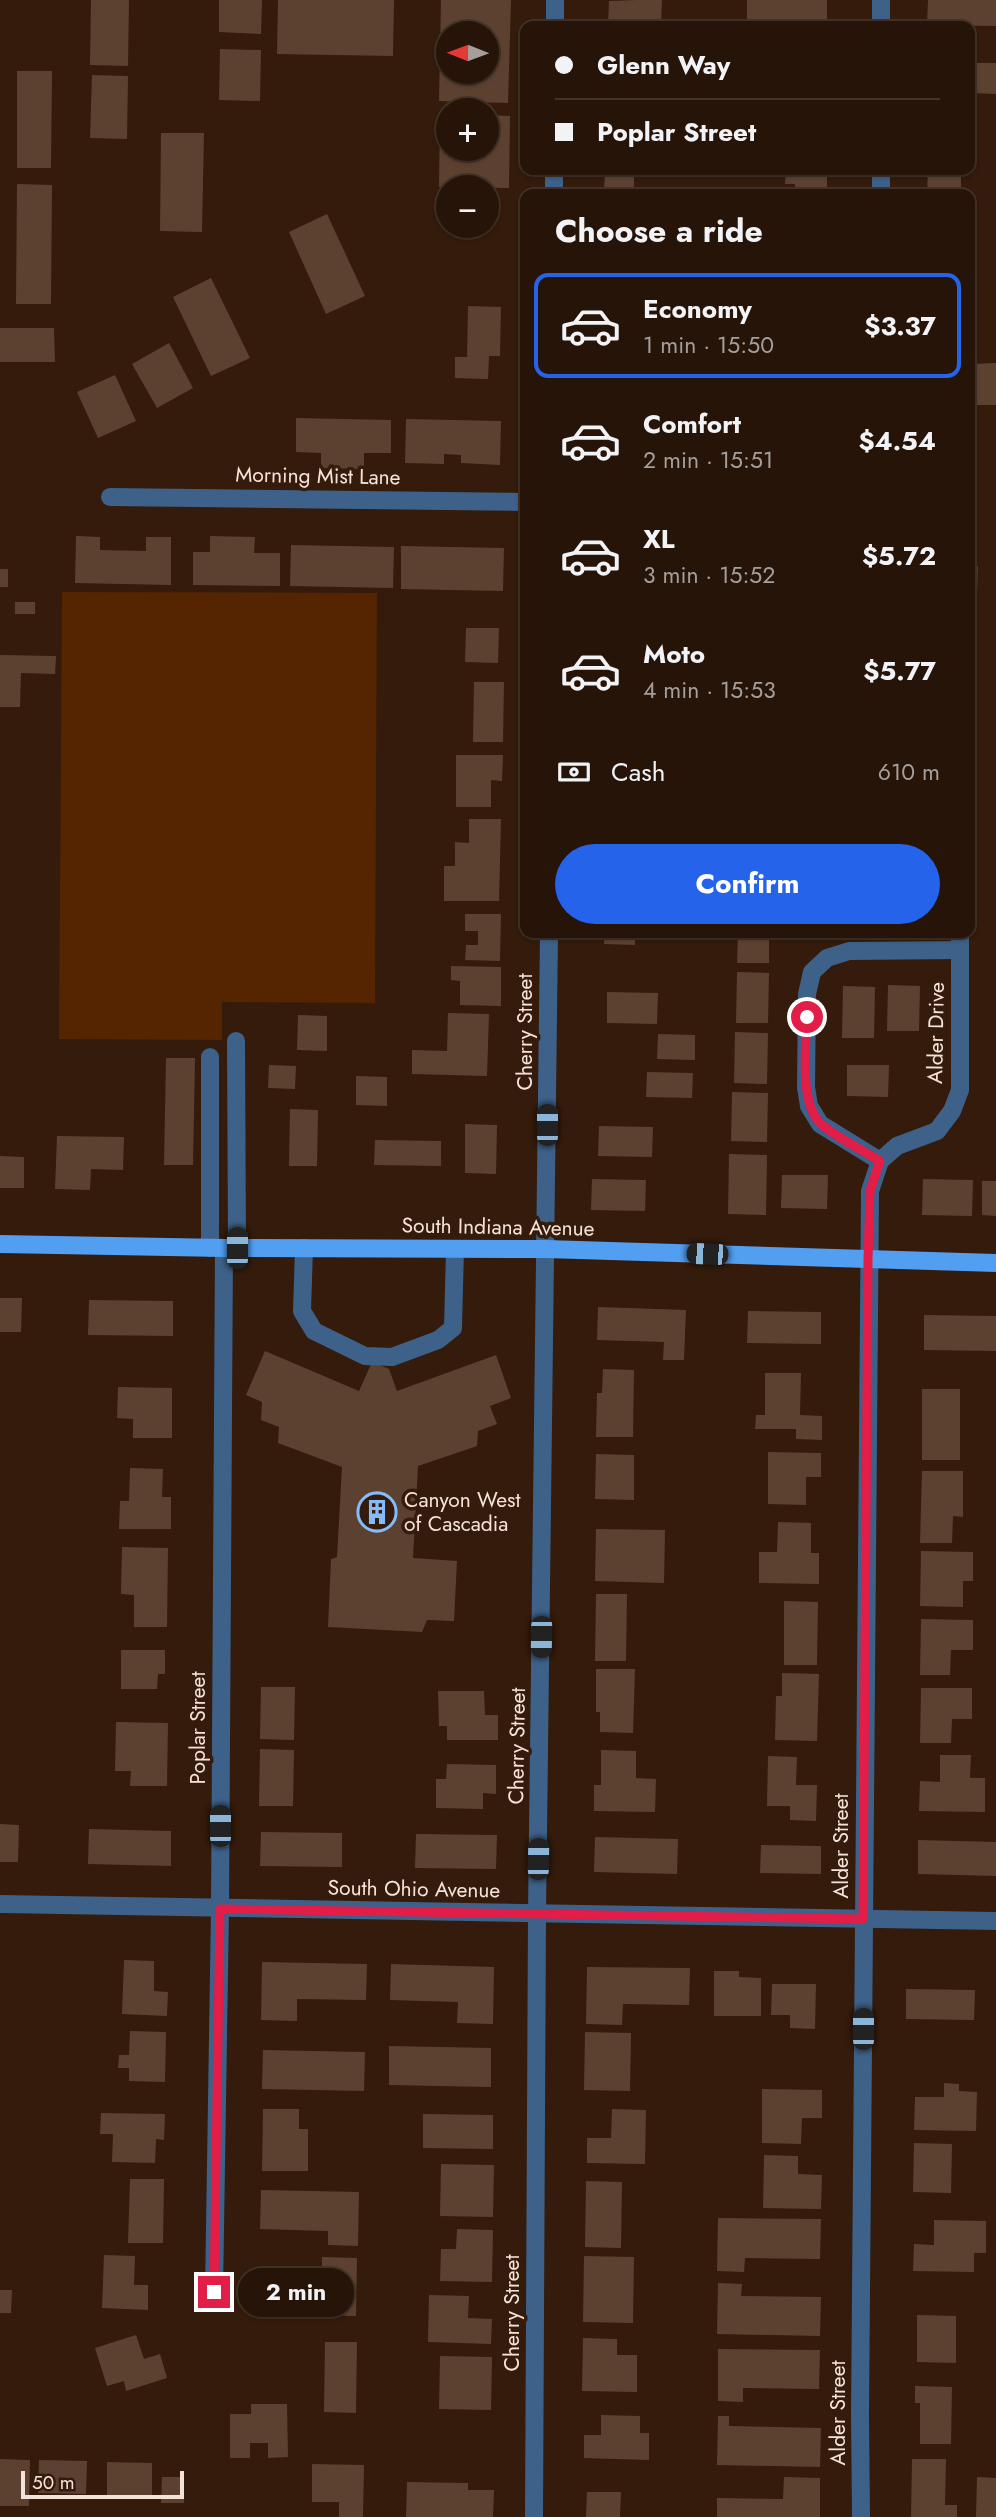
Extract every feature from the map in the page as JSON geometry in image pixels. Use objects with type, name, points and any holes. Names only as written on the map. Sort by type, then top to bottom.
[{"type":"main road","name":"South Indiana Avenue","points":[[0,1244],[546,1249],[996,1263]]},
{"type":"street","points":[[555,0],[555,21]]},
{"type":"street","points":[[881,0],[881,21]]},
{"type":"street","name":"Morning Mist Lane","points":[[110,497],[520,502]]},
{"type":"street","name":"Cherry Street","points":[[534,2517],[537,1914],[549,938]]},
{"type":"street","points":[[868,1260],[870,1191],[880,1161],[820,1124],[809,1107],[806,1087],[807,993],[812,972],[827,957],[849,951],[960,941]]},
{"type":"street","name":"Alder Drive","points":[[880,1161],[897,1146],[937,1131],[952,1111],[960,1090],[960,941]]},
{"type":"street","points":[[224,1248],[236,1041]]},
{"type":"street","points":[[210,1057],[224,1248]]},
{"type":"street","name":"Poplar Street","points":[[214,2292],[220,1909],[224,1248]]},
{"type":"street","points":[[304,1248],[302,1311],[314,1331],[366,1356],[392,1357],[438,1340],[453,1328],[454,1249]]},
{"type":"street","name":"Alder Street","points":[[861,2517],[868,1260]]},
{"type":"street","name":"South Ohio Avenue","points":[[0,1904],[996,1921]]},
{"type":"shaded area","points":[[62,592],[377,593],[375,1003],[222,1002],[222,1040],[59,1039]]},
{"type":"building","points":[[91,0],[129,0],[128,66],[90,65]]},
{"type":"building","points":[[219,0],[262,0],[261,34],[219,32]]},
{"type":"building","points":[[278,0],[394,0],[393,56],[277,54]]},
{"type":"building","points":[[441,0],[511,0],[508,103],[499,103],[499,98],[439,98],[439,84],[499,84],[499,21],[441,21]]},
{"type":"building","points":[[662,0],[661,21],[608,21],[609,1]]},
{"type":"building","points":[[747,0],[827,0],[827,21],[747,21]]},
{"type":"building","points":[[928,0],[996,0],[996,26],[975,26],[975,21],[927,21]]},
{"type":"building","points":[[220,49],[261,50],[260,101],[219,100]]},
{"type":"building","points":[[975,63],[996,63],[996,94],[975,93]]},
{"type":"building","points":[[17,71],[52,71],[51,168],[17,168]]},
{"type":"building","points":[[92,75],[128,76],[127,139],[90,138]]},
{"type":"building","points":[[499,116],[510,116],[509,188],[499,188],[499,175],[439,175],[439,161],[499,161]]},
{"type":"building","points":[[161,133],[204,133],[202,232],[160,231]]},
{"type":"building","points":[[605,175],[634,175],[634,189],[604,189]]},
{"type":"building","points":[[786,175],[827,175],[827,189],[795,189],[795,184],[785,184]]},
{"type":"building","points":[[928,175],[961,175],[961,189],[927,189]]},
{"type":"building","points":[[17,184],[52,185],[51,304],[16,304]]},
{"type":"building","points":[[327,214],[365,296],[326,314],[289,232]]},
{"type":"building","points":[[211,278],[250,358],[211,376],[173,297]]},
{"type":"building","points":[[468,306],[501,307],[500,356],[489,356],[488,379],[455,378],[455,357],[467,357]]},
{"type":"building","points":[[0,328],[54,328],[55,362],[0,362]]},
{"type":"building","points":[[169,343],[193,388],[157,408],[132,364]]},
{"type":"building","points":[[996,363],[996,405],[975,405],[975,364]]},
{"type":"building","points":[[115,375],[136,421],[98,438],[77,392]]},
{"type":"building","points":[[296,418],[391,420],[391,453],[364,453],[364,469],[321,468],[321,453],[296,452]]},
{"type":"building","points":[[406,419],[501,421],[500,465],[461,463],[461,455],[444,454],[444,464],[405,463]]},
{"type":"building","points":[[76,536],[100,537],[100,550],[146,551],[146,537],[171,537],[171,585],[75,583]]},
{"type":"building","points":[[210,536],[255,537],[254,553],[280,553],[280,586],[193,585],[193,552],[210,552]]},
{"type":"building","points":[[291,545],[394,547],[393,588],[290,586]]},
{"type":"building","points":[[401,546],[504,548],[503,591],[401,589]]},
{"type":"building","points":[[975,566],[978,566],[975,594]]},
{"type":"building","points":[[0,569],[8,569],[8,587],[0,587]]},
{"type":"building","points":[[15,602],[35,602],[35,614],[15,614]]},
{"type":"building","points":[[466,628],[499,628],[498,663],[465,662]]},
{"type":"building","points":[[0,655],[56,656],[55,674],[21,673],[20,707],[0,707]]},
{"type":"building","points":[[474,682],[504,682],[503,742],[473,742]]},
{"type":"building","points":[[456,755],[503,755],[502,781],[491,780],[491,807],[456,807]]},
{"type":"building","points":[[469,819],[501,819],[499,901],[444,901],[444,866],[455,866],[455,842],[469,843]]},
{"type":"building","points":[[465,914],[501,914],[500,961],[465,960],[466,945],[478,945],[478,931],[465,931]]},
{"type":"building","points":[[605,938],[635,938],[635,945],[604,944]]},
{"type":"building","points":[[738,938],[769,938],[769,963],[737,963]]},
{"type":"building","points":[[451,966],[501,967],[501,1006],[460,1005],[460,981],[451,980]]},
{"type":"building","points":[[737,972],[769,973],[768,1023],[736,1023]]},
{"type":"building","points":[[888,985],[920,986],[919,1031],[887,1031]]},
{"type":"building","points":[[843,986],[875,987],[874,1038],[842,1038]]},
{"type":"building","points":[[607,992],[658,993],[657,1024],[607,1023]]},
{"type":"building","points":[[448,1013],[489,1014],[487,1076],[412,1074],[412,1050],[447,1051]]},
{"type":"building","points":[[298,1015],[327,1016],[327,1051],[297,1050]]},
{"type":"building","points":[[735,1032],[768,1033],[767,1084],[734,1083]]},
{"type":"building","points":[[658,1034],[695,1035],[695,1060],[657,1059]]},
{"type":"building","points":[[166,1058],[195,1058],[193,1165],[164,1165]]},
{"type":"building","points":[[269,1065],[296,1066],[295,1089],[268,1088]]},
{"type":"building","points":[[847,1065],[889,1065],[888,1097],[847,1096]]},
{"type":"building","points":[[647,1072],[693,1073],[692,1098],[646,1097]]},
{"type":"building","points":[[356,1076],[387,1077],[387,1106],[356,1105]]},
{"type":"building","points":[[732,1092],[768,1093],[767,1142],[731,1141]]},
{"type":"building","points":[[290,1109],[318,1110],[317,1166],[289,1166]]},
{"type":"building","points":[[465,1124],[497,1125],[496,1174],[465,1173]]},
{"type":"building","points":[[599,1126],[653,1127],[652,1157],[598,1156]]},
{"type":"building","points":[[57,1136],[124,1137],[123,1170],[91,1169],[90,1190],[55,1189]]},
{"type":"building","points":[[375,1140],[441,1141],[441,1166],[374,1165]]},
{"type":"building","points":[[729,1154],[767,1155],[766,1215],[728,1214]]},
{"type":"building","points":[[0,1156],[24,1157],[24,1188],[0,1188]]},
{"type":"building","points":[[782,1175],[828,1175],[827,1209],[781,1208]]},
{"type":"building","points":[[592,1179],[646,1180],[645,1211],[591,1210]]},
{"type":"building","points":[[923,1179],[973,1180],[972,1216],[922,1215]]},
{"type":"building","points":[[982,1181],[996,1181],[996,1216],[982,1215]]},
{"type":"building","points":[[0,1298],[22,1298],[21,1332],[0,1332]]},
{"type":"building","points":[[89,1300],[173,1301],[173,1336],[88,1335]]},
{"type":"building","points":[[598,1307],[686,1310],[684,1360],[663,1360],[664,1342],[597,1340]]},
{"type":"building","points":[[748,1311],[821,1312],[821,1344],[747,1343]]},
{"type":"building","points":[[924,1315],[996,1316],[996,1351],[924,1350]]},
{"type":"building","name":"Canyon West of Cascadia","points":[[265,1351],[359,1391],[372,1362],[389,1369],[397,1391],[496,1355],[511,1398],[490,1406],[497,1424],[478,1431],[477,1446],[418,1466],[413,1558],[457,1561],[454,1621],[427,1620],[422,1632],[328,1627],[331,1559],[337,1557],[342,1467],[278,1443],[279,1427],[261,1420],[262,1402],[246,1395]]},
{"type":"building","points":[[603,1369],[634,1370],[633,1437],[596,1437],[597,1393],[602,1393]]},
{"type":"building","points":[[765,1373],[801,1373],[800,1415],[822,1416],[822,1440],[796,1439],[796,1429],[755,1429],[756,1415],[765,1415]]},
{"type":"building","points":[[118,1387],[172,1388],[172,1438],[133,1438],[133,1419],[117,1418]]},
{"type":"building","points":[[922,1389],[960,1389],[960,1460],[922,1460]]},
{"type":"building","points":[[768,1452],[821,1453],[821,1477],[806,1477],[806,1505],[768,1504]]},
{"type":"building","points":[[596,1454],[634,1455],[634,1500],[595,1499]]},
{"type":"building","points":[[130,1468],[163,1469],[162,1497],[171,1497],[171,1529],[119,1529],[120,1501],[129,1501]]},
{"type":"building","points":[[922,1471],[963,1471],[963,1517],[953,1516],[952,1543],[920,1543]]},
{"type":"building","points":[[778,1522],[811,1523],[811,1553],[819,1553],[819,1584],[759,1583],[759,1552],[777,1552]]},
{"type":"building","points":[[596,1529],[665,1530],[664,1583],[595,1581]]},
{"type":"building","points":[[122,1547],[168,1548],[167,1627],[134,1627],[134,1595],[121,1594]]},
{"type":"building","points":[[921,1551],[973,1552],[973,1581],[963,1581],[963,1607],[920,1606]]},
{"type":"building","points":[[596,1594],[627,1594],[626,1661],[595,1661]]},
{"type":"building","points":[[784,1601],[818,1602],[817,1665],[784,1665]]},
{"type":"building","points":[[921,1619],[973,1620],[973,1650],[951,1650],[950,1675],[920,1675]]},
{"type":"building","points":[[121,1650],[165,1650],[165,1674],[158,1674],[157,1689],[121,1689]]},
{"type":"building","points":[[596,1669],[635,1669],[633,1733],[600,1732],[600,1712],[596,1712]]},
{"type":"building","points":[[782,1673],[819,1674],[817,1741],[775,1740],[776,1696],[782,1696]]},
{"type":"building","points":[[261,1687],[295,1687],[294,1740],[260,1739]]},
{"type":"building","points":[[921,1688],[972,1688],[972,1719],[952,1719],[951,1743],[920,1743]]},
{"type":"building","points":[[438,1691],[484,1691],[485,1715],[498,1715],[498,1740],[447,1740],[447,1726],[439,1726]]},
{"type":"building","points":[[116,1722],[168,1723],[167,1786],[130,1786],[131,1771],[115,1771]]},
{"type":"building","points":[[260,1749],[294,1750],[293,1806],[259,1806]]},
{"type":"building","points":[[601,1750],[636,1751],[636,1778],[656,1779],[655,1812],[594,1811],[594,1785],[601,1785]]},
{"type":"building","points":[[940,1755],[971,1755],[970,1778],[985,1778],[985,1812],[919,1811],[920,1781],[940,1782]]},
{"type":"building","points":[[768,1756],[797,1757],[796,1785],[817,1785],[816,1821],[790,1820],[790,1806],[767,1806]]},
{"type":"building","points":[[447,1764],[496,1765],[496,1794],[483,1793],[483,1809],[436,1808],[436,1779],[446,1779]]},
{"type":"building","points":[[0,1824],[19,1825],[18,1862],[0,1862]]},
{"type":"building","points":[[89,1829],[171,1831],[171,1866],[88,1864]]},
{"type":"building","points":[[261,1832],[342,1833],[342,1867],[260,1866]]},
{"type":"building","points":[[416,1834],[497,1835],[496,1869],[415,1868]]},
{"type":"building","points":[[595,1837],[678,1839],[677,1874],[594,1872]]},
{"type":"building","points":[[918,1840],[996,1842],[996,1876],[918,1874]]},
{"type":"building","points":[[761,1845],[821,1846],[821,1874],[760,1873]]},
{"type":"building","points":[[124,1960],[154,1961],[154,1991],[168,1992],[167,2016],[122,2014]]},
{"type":"building","points":[[262,1962],[367,1964],[366,2000],[297,1999],[297,2021],[261,2020]]},
{"type":"building","points":[[391,1964],[494,1967],[493,2024],[457,2023],[458,2002],[390,2000]]},
{"type":"building","points":[[587,1967],[690,1968],[689,2005],[623,2004],[622,2025],[586,2024]]},
{"type":"building","points":[[714,1971],[739,1971],[739,1977],[761,1978],[761,2016],[714,2016]]},
{"type":"building","points":[[772,1984],[816,1984],[815,2029],[790,2028],[790,2015],[771,2015]]},
{"type":"building","points":[[906,1989],[975,1990],[974,2020],[906,2019]]},
{"type":"building","points":[[130,2031],[166,2032],[165,2082],[129,2081],[129,2068],[118,2068],[119,2055],[129,2055]]},
{"type":"building","points":[[585,2032],[631,2033],[630,2091],[584,2090]]},
{"type":"building","points":[[389,2046],[491,2048],[491,2087],[389,2085]]},
{"type":"building","points":[[263,2050],[365,2052],[364,2091],[262,2089]]},
{"type":"building","points":[[944,2083],[959,2084],[959,2091],[977,2092],[976,2131],[914,2130],[915,2097],[944,2097]]},
{"type":"building","points":[[762,2089],[822,2090],[822,2118],[802,2118],[801,2144],[762,2143]]},
{"type":"building","points":[[263,2109],[299,2109],[299,2129],[308,2129],[308,2171],[262,2171]]},
{"type":"building","points":[[612,2109],[646,2110],[645,2164],[587,2163],[587,2138],[611,2138]]},
{"type":"building","points":[[101,2113],[165,2114],[164,2140],[156,2139],[155,2163],[112,2162],[113,2134],[100,2134]]},
{"type":"building","points":[[423,2114],[493,2115],[493,2149],[423,2148]]},
{"type":"building","points":[[914,2143],[952,2144],[951,2193],[913,2192]]},
{"type":"building","points":[[764,2155],[798,2156],[798,2174],[822,2175],[821,2209],[763,2208]]},
{"type":"building","points":[[441,2164],[494,2165],[493,2217],[440,2216]]},
{"type":"building","points":[[130,2179],[164,2179],[163,2243],[128,2243]]},
{"type":"building","points":[[586,2181],[622,2182],[621,2248],[585,2247]]},
{"type":"building","points":[[261,2190],[359,2192],[358,2246],[328,2245],[328,2231],[260,2229]]},
{"type":"building","points":[[718,2218],[821,2219],[820,2259],[745,2258],[744,2272],[717,2271]]},
{"type":"building","points":[[934,2220],[986,2221],[986,2253],[974,2253],[974,2272],[913,2271],[914,2244],[934,2245]]},
{"type":"building","points":[[457,2229],[493,2230],[492,2282],[440,2281],[441,2249],[456,2249]]},
{"type":"building","points":[[104,2255],[135,2256],[134,2285],[148,2285],[148,2310],[102,2308]]},
{"type":"building","points":[[584,2256],[634,2257],[633,2323],[583,2322]]},
{"type":"building","points":[[322,2257],[357,2258],[356,2316],[265,2314],[266,2270],[322,2271]]},
{"type":"building","points":[[718,2283],[742,2284],[741,2296],[821,2297],[820,2336],[717,2334]]},
{"type":"building","points":[[0,2290],[12,2290],[11,2313],[0,2313]]},
{"type":"building","points":[[429,2295],[469,2296],[468,2318],[492,2319],[491,2344],[428,2342]]},
{"type":"building","points":[[917,2315],[956,2316],[956,2363],[917,2362]]},
{"type":"building","points":[[136,2335],[144,2359],[160,2354],[167,2378],[126,2391],[124,2381],[107,2386],[95,2348]]},
{"type":"building","points":[[583,2338],[617,2339],[617,2355],[637,2355],[637,2392],[582,2391]]},
{"type":"building","points":[[325,2342],[357,2342],[356,2413],[324,2412]]},
{"type":"building","points":[[718,2349],[820,2350],[819,2389],[743,2388],[743,2402],[718,2401]]},
{"type":"building","points":[[440,2356],[492,2357],[491,2410],[439,2409]]},
{"type":"building","points":[[915,2386],[952,2387],[951,2444],[920,2444],[920,2403],[915,2403]]},
{"type":"building","points":[[251,2404],[287,2404],[288,2457],[268,2458],[268,2443],[250,2443],[250,2458],[230,2458],[230,2414],[251,2414]]},
{"type":"building","points":[[601,2415],[640,2416],[640,2433],[649,2433],[649,2460],[584,2458],[584,2435],[601,2435]]},
{"type":"building","points":[[718,2416],[729,2416],[729,2426],[821,2428],[820,2467],[717,2465]]},
{"type":"building","points":[[0,2459],[30,2460],[29,2506],[0,2506]]},
{"type":"building","points":[[912,2459],[946,2459],[945,2505],[957,2505],[957,2517],[911,2517]]},
{"type":"building","points":[[39,2460],[87,2461],[86,2494],[38,2493]]},
{"type":"building","points":[[107,2462],[152,2463],[152,2495],[107,2495]]},
{"type":"building","points":[[312,2464],[364,2465],[363,2517],[339,2517],[339,2502],[312,2502]]},
{"type":"building","points":[[162,2477],[184,2477],[184,2503],[161,2503]]},
{"type":"building","points":[[784,2477],[820,2478],[820,2517],[717,2517],[717,2498],[783,2499]]},
{"type":"building","points":[[977,2477],[996,2478],[996,2517],[976,2517]]},
{"type":"building","points":[[407,2482],[468,2483],[468,2490],[494,2490],[493,2517],[406,2517]]},
{"type":"building","points":[[587,2492],[621,2492],[620,2517],[586,2517]]},
{"type":"place","name":"Canyon West of Cascadia","points":[[377,1512]]},
{"type":"route","points":[[214,2292],[220,1909],[863,1919],[868,1260],[870,1191],[880,1161],[820,1124],[809,1107],[806,1087],[807,1017]]}]
